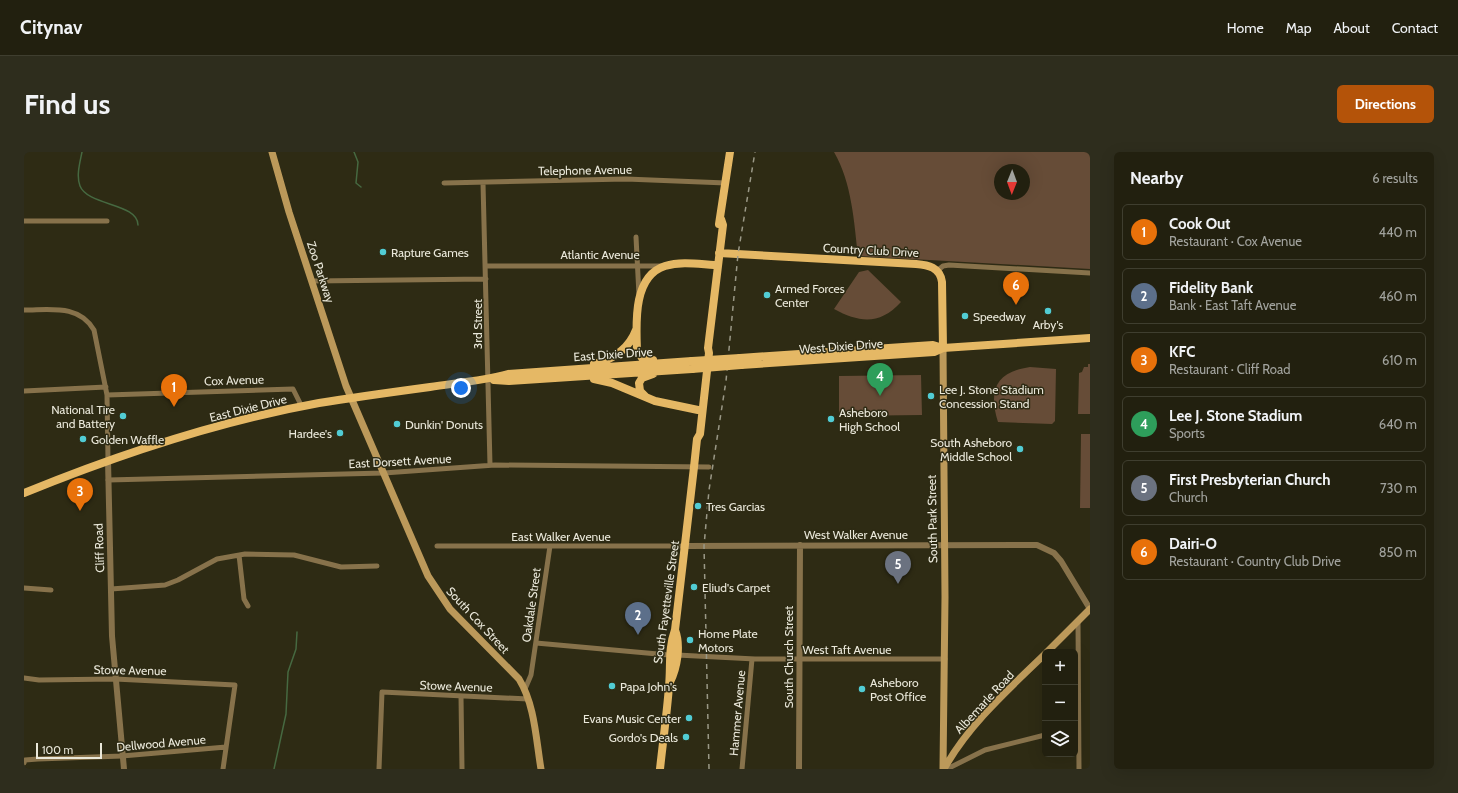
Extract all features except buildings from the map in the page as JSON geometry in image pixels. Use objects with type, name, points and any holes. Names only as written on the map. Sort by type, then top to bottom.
[{"type":"main road","name":"Zoo Parkway","points":[[272,152],[289,212],[352,398]]},
{"type":"main road","name":"South Fayetteville Street","points":[[714,295],[711,290],[730,152]]},
{"type":"main road","name":"South Fayetteville Street","points":[[660,769],[673,655],[678,639],[674,633],[697,439],[700,434],[709,353],[708,348],[723,225],[721,219]]},
{"type":"main road","name":"Country Club Drive","points":[[719,253],[916,264],[928,266],[937,271]]},
{"type":"main road","name":"Atlantic Avenue","points":[[666,266],[686,264],[714,265]]},
{"type":"main road","points":[[666,266],[658,269],[649,277],[640,296],[637,327],[637,350],[639,355],[645,359],[672,362]]},
{"type":"main road","name":"South Park Street","points":[[937,271],[942,282],[945,769]]},
{"type":"main road","points":[[577,372],[622,352],[631,340],[637,327]]},
{"type":"main road","name":"West Dixie Drive","points":[[740,361],[934,352],[943,348],[1090,338]]},
{"type":"main road","name":"South Fayetteville Street","points":[[697,439],[695,434],[704,353],[708,348]]},
{"type":"main road","name":"East Dixie Drive","points":[[577,372],[667,370],[692,365],[740,361]]},
{"type":"main road","name":"East Dixie Drive","points":[[24,493],[108,460],[240,421],[302,407],[352,398],[487,380],[509,381],[672,362],[692,365]]},
{"type":"main road","points":[[647,398],[639,387],[641,379],[667,370]]},
{"type":"main road","points":[[577,372],[612,383],[664,404],[698,410]]},
{"type":"main road","name":"South Cox Street","points":[[352,398],[428,576],[437,592],[450,609],[519,680],[525,689],[541,769]]},
{"type":"main road","name":"Albemarle Road","points":[[1050,649],[1090,609]]},
{"type":"main road","name":"Albemarle Road","points":[[945,769],[960,744],[975,725],[1042,657]]},
{"type":"street","name":"Telephone Avenue","points":[[444,183],[633,179],[726,183]]},
{"type":"street","name":"3rd Street","points":[[483,183],[490,465]]},
{"type":"street","points":[[24,221],[107,222]]},
{"type":"street","points":[[636,237],[640,296]]},
{"type":"street","points":[[937,271],[943,266],[949,265],[1090,273]]},
{"type":"street","name":"Atlantic Avenue","points":[[486,266],[666,266]]},
{"type":"street","points":[[312,281],[486,279]]},
{"type":"street","name":"Cliff Road","points":[[24,310],[60,310],[76,313],[90,322],[94,330],[107,395],[108,480],[115,679],[124,769]]},
{"type":"street","points":[[24,391],[106,387]]},
{"type":"street","name":"Cox Avenue","points":[[107,395],[293,388],[302,407]]},
{"type":"street","name":"East Dorsett Avenue","points":[[108,480],[384,473],[490,465],[709,467]]},
{"type":"street","name":"West Walker Avenue","points":[[685,546],[944,544],[1037,545],[1054,553],[1061,561],[1090,609]]},
{"type":"street","name":"South Church Street","points":[[799,769],[800,545]]},
{"type":"street","name":"East Walker Avenue","points":[[437,546],[685,546]]},
{"type":"street","name":"Oakdale Street","points":[[525,689],[531,675],[550,546]]},
{"type":"street","points":[[239,555],[244,599],[248,606]]},
{"type":"street","points":[[112,589],[164,585],[178,580],[216,559],[239,555],[294,555],[341,566],[377,566]]},
{"type":"street","points":[[24,588],[51,590]]},
{"type":"street","points":[[1077,721],[1078,622]]},
{"type":"street","name":"West Taft Avenue","points":[[536,643],[673,655],[752,659],[945,659]]},
{"type":"street","name":"Hammer Avenue","points":[[742,769],[752,659]]},
{"type":"street","name":"Stowe Avenue","points":[[24,678],[39,680],[115,679],[235,685],[226,747]]},
{"type":"street","name":"Stowe Avenue","points":[[379,769],[382,692],[528,699]]},
{"type":"street","points":[[462,696],[462,769]]},
{"type":"street","points":[[945,769],[985,750],[1042,737]]},
{"type":"street","points":[[224,769],[226,747]]},
{"type":"street","name":"Dellwood Avenue","points":[[25,762],[122,756],[226,747]]},
{"type":"street","points":[[1078,748],[1079,769]]},
{"type":"shaded area","points":[[834,152],[1090,152],[1090,269],[858,256],[851,203],[845,177]]},
{"type":"shaded area","points":[[868,270],[901,302],[885,315],[869,319],[852,317],[834,309],[859,272]]},
{"type":"shaded area","points":[[1088,364],[1090,364],[1090,414],[1078,414],[1079,373],[1082,372],[1084,367],[1088,367]]},
{"type":"shaded area","points":[[1030,367],[1056,369],[1055,421],[1052,424],[998,422],[994,401],[998,384],[1002,378],[1009,373],[1018,369]]},
{"type":"shaded area","points":[[921,375],[922,415],[839,416],[839,376]]},
{"type":"shaded area","points":[[1081,434],[1090,434],[1090,508],[1080,508]]},
{"type":"waterway","points":[[82,152],[78,178],[80,186],[85,193],[130,212],[136,218],[138,225]]},
{"type":"waterway","points":[[354,152],[358,162],[356,183],[361,187]]},
{"type":"waterway","points":[[274,769],[286,714],[288,672],[296,649],[297,632]]},
{"type":"railway","points":[[709,769],[704,546],[709,490],[726,381],[738,254],[755,152]]},
{"type":"place","name":"Rapture Games","points":[[383,252]]},
{"type":"place","name":"Armed Forces Center","points":[[767,295]]},
{"type":"place","name":"Dairi-O","points":[[1016,305]]},
{"type":"place","name":"Arby's","points":[[1048,311]]},
{"type":"place","name":"Speedway","points":[[965,316]]},
{"type":"place","name":"Lee J. Stone Stadium","points":[[880,396]]},
{"type":"place","name":"Lee J. Stone Stadium Concession Stand","points":[[931,396]]},
{"type":"place","name":"Cook Out","points":[[174,407]]},
{"type":"place","name":"National Tire and Battery","points":[[123,416]]},
{"type":"place","name":"Asheboro High School","points":[[831,419]]},
{"type":"place","name":"Dunkin' Donuts","points":[[397,424]]},
{"type":"place","name":"Hardee's","points":[[340,433]]},
{"type":"place","name":"Golden Waffle","points":[[83,439]]},
{"type":"place","name":"South Asheboro Middle School","points":[[1020,449]]},
{"type":"place","name":"Tres Garcias","points":[[698,506]]},
{"type":"place","name":"KFC","points":[[80,511]]},
{"type":"place","name":"First Presbyterian Church","points":[[898,584]]},
{"type":"place","name":"Eliud's Carpet","points":[[694,587]]},
{"type":"place","name":"Fidelity Bank","points":[[638,635]]},
{"type":"place","name":"Home Plate Motors","points":[[690,640]]},
{"type":"place","name":"Papa John's","points":[[612,686]]},
{"type":"place","name":"Asheboro Post Office","points":[[862,689]]},
{"type":"place","name":"Evans Music Center","points":[[689,718]]},
{"type":"place","name":"Gordo's Deals","points":[[686,737]]}]
